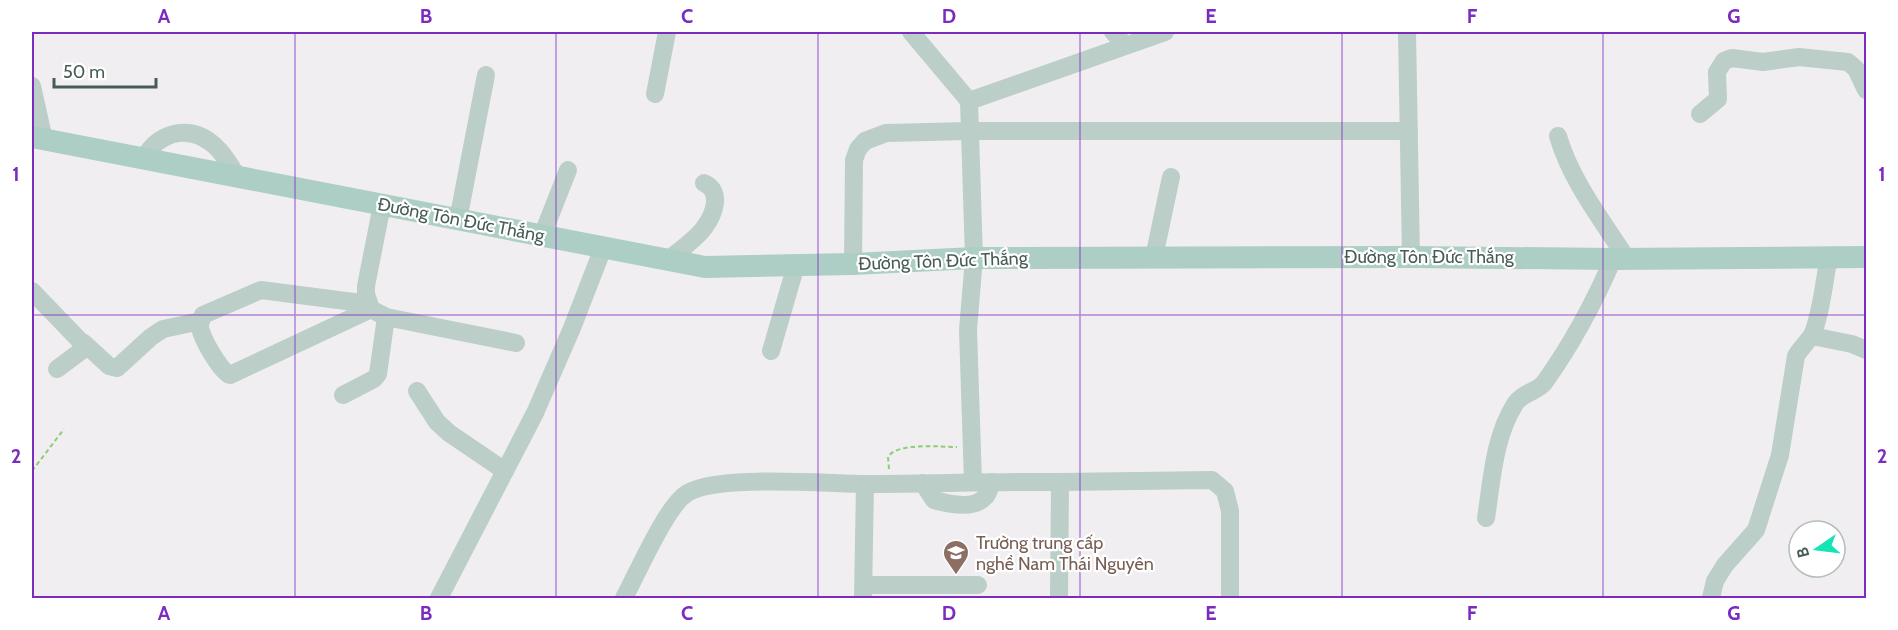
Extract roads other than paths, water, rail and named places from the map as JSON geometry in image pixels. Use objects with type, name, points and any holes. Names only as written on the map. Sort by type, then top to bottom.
[{"type":"main road","name":"Đường Tôn Đức Thắng","points":[[38,139],[705,267],[796,266],[974,258],[1866,257]]},
{"type":"street","points":[[655,94],[667,32]]},
{"type":"street","points":[[911,32],[969,101],[974,258],[968,330],[973,482]]},
{"type":"street","points":[[1113,32],[1125,45]]},
{"type":"street","points":[[969,101],[1166,32]]},
{"type":"street","points":[[1407,32],[1411,257]]},
{"type":"street","points":[[1700,114],[1718,99],[1717,72],[1724,61],[1732,58],[1762,62],[1800,57],[1848,62],[1856,69],[1866,90]]},
{"type":"street","points":[[458,220],[486,75]]},
{"type":"street","points":[[32,86],[38,139]]},
{"type":"street","points":[[853,264],[854,160],[858,148],[865,141],[886,133],[1409,131]]},
{"type":"street","points":[[143,159],[149,149],[162,138],[175,133],[188,132],[210,142],[219,150],[238,177]]},
{"type":"street","points":[[1486,518],[1495,456],[1516,402],[1528,392],[1543,385],[1581,327],[1620,259],[1563,155],[1558,136]]},
{"type":"street","points":[[542,236],[568,170]]},
{"type":"street","points":[[1154,257],[1171,177]]},
{"type":"street","points":[[668,260],[704,228],[709,218],[716,197],[710,186],[704,183]]},
{"type":"street","points":[[343,396],[374,379],[378,374],[375,310],[366,286],[382,205]]},
{"type":"street","points":[[439,598],[549,383],[603,248]]},
{"type":"street","points":[[1711,598],[1715,581],[1725,565],[1756,530],[1780,455],[1796,356],[1812,336],[1816,324],[1829,257]]},
{"type":"street","points":[[771,351],[796,266]]},
{"type":"street","points":[[375,310],[230,375],[224,373],[201,332],[201,321],[206,314],[261,290],[375,310],[516,343]]},
{"type":"street","points":[[32,291],[37,299],[109,366],[117,368],[163,329],[201,321]]},
{"type":"street","points":[[1812,336],[1852,344],[1866,350]]},
{"type":"street","points":[[57,369],[85,348],[84,343]]},
{"type":"street","points":[[417,391],[434,417],[449,433],[505,471]]},
{"type":"street","points":[[624,598],[669,511],[687,492],[706,485],[734,482],[865,484],[1212,480],[1225,491],[1230,511],[1230,598]]},
{"type":"street","points":[[923,483],[934,500],[956,504],[983,499],[988,494],[992,482]]},
{"type":"street","points":[[1059,598],[1060,482]]},
{"type":"street","points":[[865,484],[864,592],[978,585]]},
{"type":"place","name":"Trường trung cấp nghề Nam Thái Nguyên","points":[[956,576]]}]
